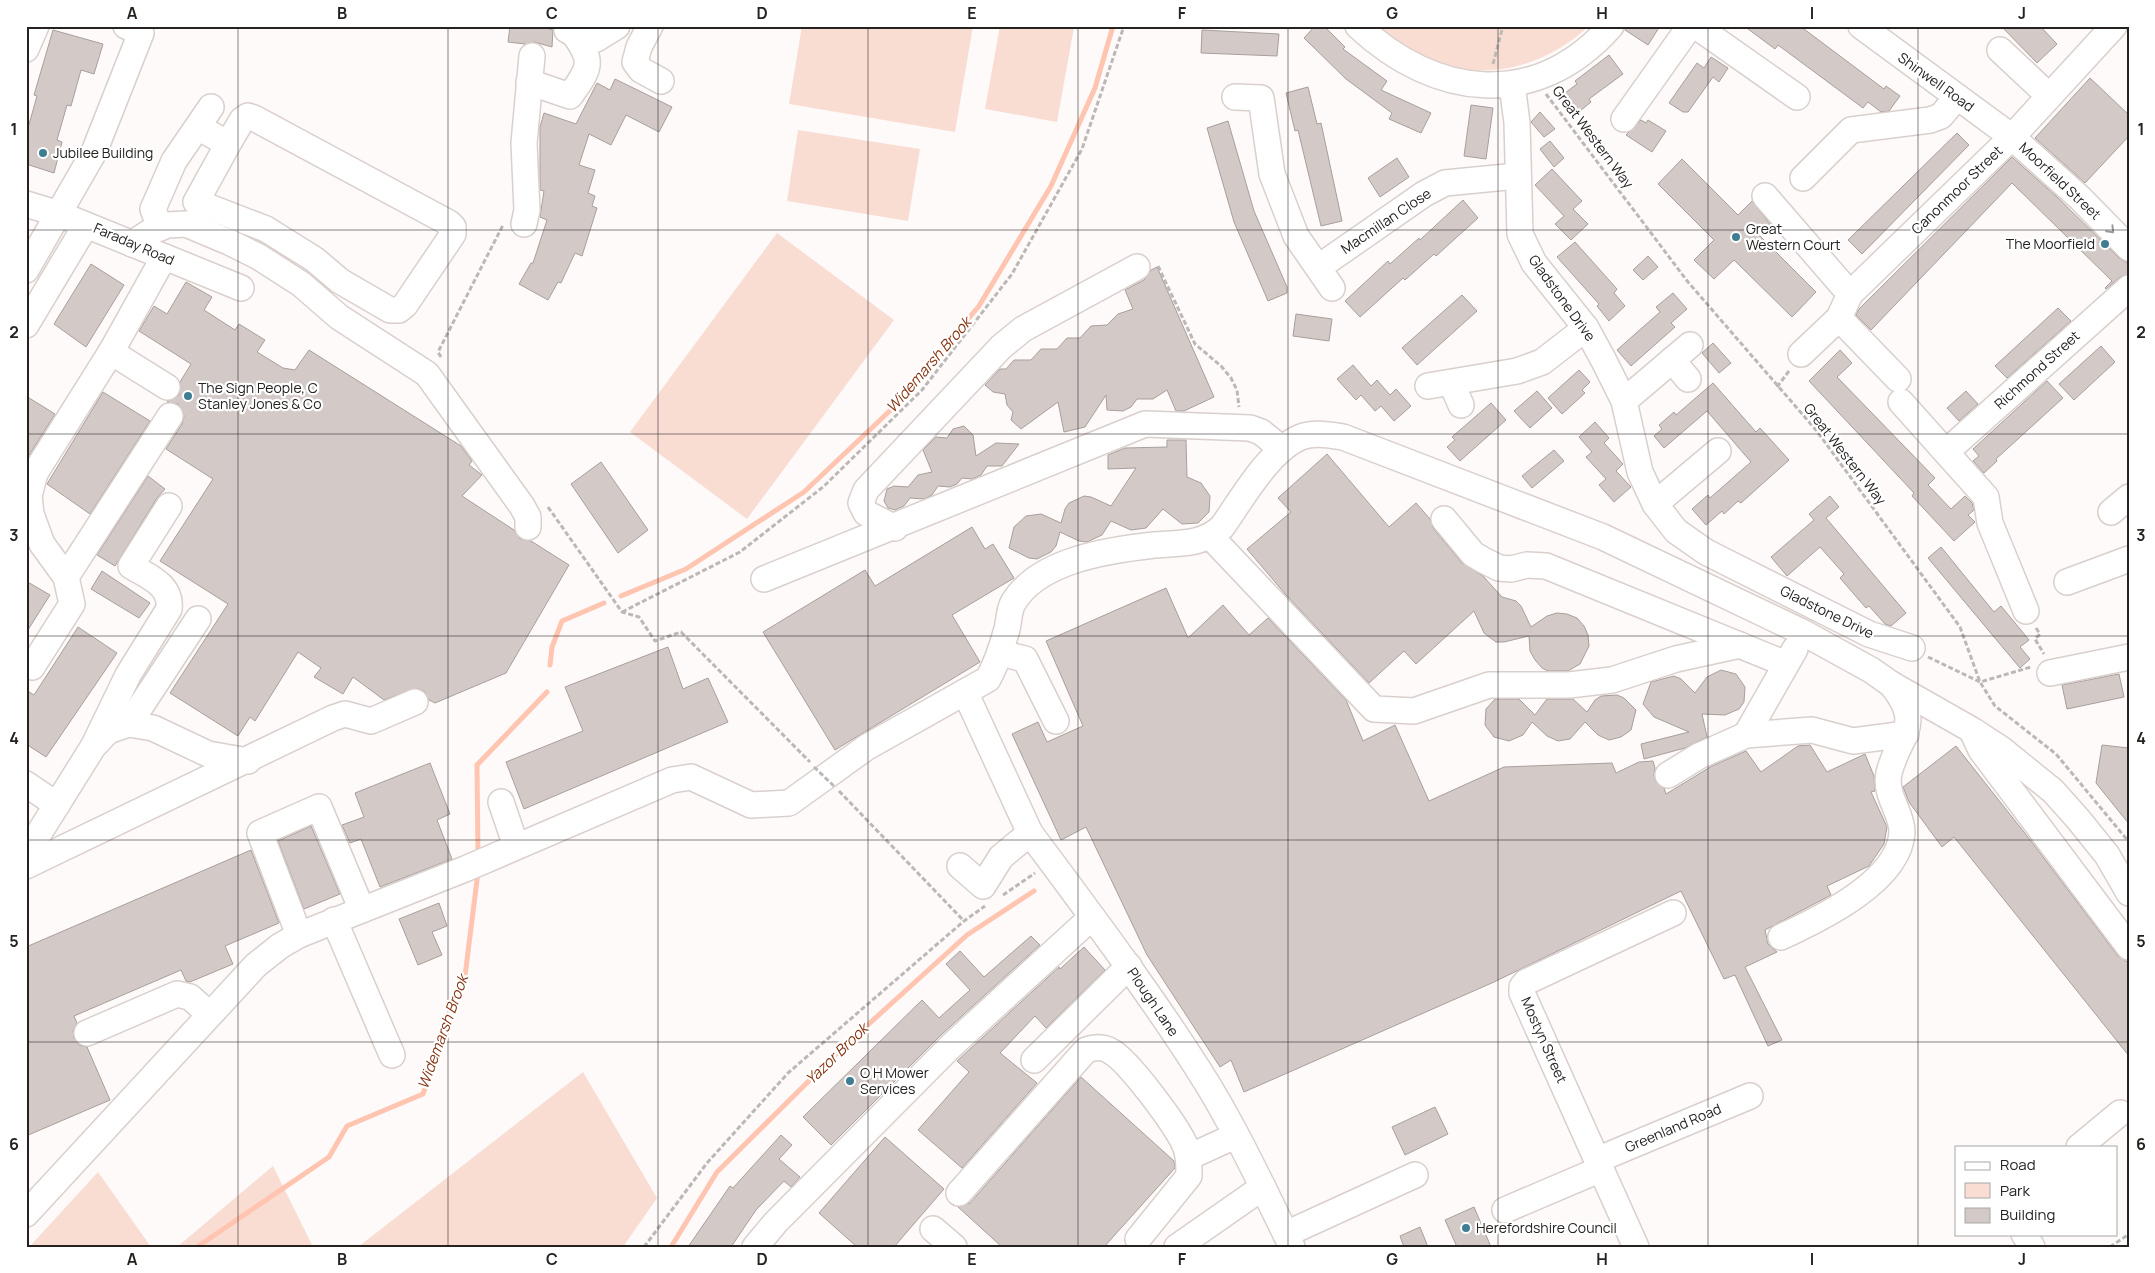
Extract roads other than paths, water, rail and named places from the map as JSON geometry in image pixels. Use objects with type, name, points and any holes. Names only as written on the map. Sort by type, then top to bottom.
[{"type":"street","points":[[568,30],[596,39],[617,26]]},
{"type":"street","points":[[650,26],[639,47],[635,62],[640,70],[661,82]]},
{"type":"street","points":[[1358,26],[1373,40],[1407,64],[1440,78],[1487,86],[1524,82],[1570,60],[1600,38],[1611,26]]},
{"type":"street","points":[[1624,119],[1690,26]]},
{"type":"street","points":[[1696,26],[1797,97]]},
{"type":"street","name":"Shinwell Road","points":[[1861,26],[2012,137]]},
{"type":"street","name":"Canonmoor Street","points":[[1801,354],[1839,318],[1850,294],[2012,137],[2114,26]]},
{"type":"street","points":[[26,270],[94,152],[138,28]]},
{"type":"street","points":[[529,82],[570,96],[587,72],[587,52],[568,30]]},
{"type":"street","points":[[2000,50],[2049,96]]},
{"type":"street","points":[[515,222],[528,210],[524,143],[532,56]]},
{"type":"street","name":"Gladstone Drive","points":[[1524,82],[1517,123],[1520,234],[1534,263],[1586,328],[1624,401],[1640,472],[1655,504],[1676,531],[1706,552],[1869,634],[1912,648]]},
{"type":"street","points":[[1803,178],[1851,130],[1930,120],[1941,116],[1957,96]]},
{"type":"street","points":[[1235,97],[1261,98],[1272,174],[1296,236],[1332,288]]},
{"type":"street","points":[[248,116],[254,118],[449,223],[453,227],[453,234],[405,305],[398,310],[390,310],[340,281],[314,259],[266,229],[196,202],[228,144],[242,120],[248,116]]},
{"type":"street","points":[[160,228],[153,208],[174,161],[204,117],[228,144]]},
{"type":"street","name":"Moorfield Street","points":[[2012,137],[2080,198],[2129,248]]},
{"type":"street","name":"Macmillan Close","points":[[1319,267],[1424,194],[1444,183],[1517,176]]},
{"type":"street","points":[[1766,196],[1850,294]]},
{"type":"street","name":"Faraday Road","points":[[26,204],[59,214],[241,288]]},
{"type":"street","points":[[132,244],[160,228],[186,224],[202,229],[259,258],[301,284],[339,317],[427,374],[522,506],[528,517],[528,527]]},
{"type":"street","points":[[26,325],[86,225]]},
{"type":"street","points":[[26,663],[32,666],[72,604],[66,578],[42,544],[31,514],[29,496],[35,473],[111,352],[164,257]]},
{"type":"street","points":[[895,528],[866,513],[861,503],[866,490],[1000,347],[1022,329],[1137,267]]},
{"type":"street","name":"Richmond Street","points":[[1946,452],[2129,288]]},
{"type":"street","points":[[1839,318],[1900,391],[1946,452],[1986,497],[1990,523],[2026,610]]},
{"type":"street","points":[[1428,386],[1456,394],[1542,362],[1586,328]]},
{"type":"street","points":[[111,352],[167,387]]},
{"type":"street","points":[[1624,401],[1681,353],[1688,379]]},
{"type":"street","points":[[66,578],[170,416]]},
{"type":"street","points":[[764,579],[895,528],[1145,424],[1239,427],[1261,432],[1282,449]]},
{"type":"street","points":[[31,1201],[256,964],[280,946],[299,935],[334,920],[465,869],[672,780],[691,777],[752,805],[789,803],[866,747],[988,679],[1000,653],[1012,604],[1029,585],[1056,568],[1084,557],[1129,548],[1199,541],[1211,537],[1222,527],[1282,449],[1302,437],[1319,434],[1343,438],[1603,537],[1804,633],[1872,670],[1891,684],[1972,730],[2001,749],[2053,791],[2107,855],[2129,893]]},
{"type":"street","points":[[1655,504],[1705,474],[1718,452]]},
{"type":"street","points":[[26,854],[93,747],[128,675],[169,609],[170,598],[166,591],[158,583],[132,566],[170,506]]},
{"type":"street","points":[[1444,519],[1473,554],[1500,568],[1511,569],[1527,565],[1546,566],[1786,664]]},
{"type":"street","points":[[1211,537],[1374,709],[1414,712],[1489,685],[1569,685],[1612,680],[1676,659],[1740,645]]},
{"type":"street","points":[[2067,582],[2129,559]]},
{"type":"street","points":[[130,724],[198,619]]},
{"type":"street","points":[[1746,735],[1804,633]]},
{"type":"street","points":[[1000,653],[1025,659],[1056,721]]},
{"type":"street","points":[[2048,664],[2129,657]]},
{"type":"street","points":[[1782,938],[1831,914],[1876,878],[1891,862],[1900,845],[1902,830],[1888,786],[1888,774],[1906,734],[1907,708],[1891,684]]},
{"type":"street","name":"Plough Lane","points":[[965,692],[1030,833],[1129,966],[1200,1073],[1263,1187],[1289,1240]]},
{"type":"street","points":[[26,866],[248,761],[333,718],[345,714],[371,721],[415,702]]},
{"type":"street","points":[[93,747],[108,731],[130,724],[153,728],[208,754],[248,761]]},
{"type":"street","points":[[1668,775],[1699,756],[1746,735],[1812,730],[1853,741],[1906,734]]},
{"type":"street","points":[[1972,730],[1981,750],[2129,948]]},
{"type":"street","points":[[26,784],[57,805]]},
{"type":"street","points":[[501,802],[516,846]]},
{"type":"street","points":[[299,935],[260,833],[319,807],[362,910]]},
{"type":"street","points":[[960,866],[983,886],[1001,856],[1030,833]]},
{"type":"street","name":"Mostyn Street","points":[[1636,1247],[1522,993],[1522,987],[1526,982],[1673,913]]},
{"type":"street","points":[[755,1247],[776,1222],[951,1046],[1092,916]]},
{"type":"street","points":[[334,920],[392,1055]]},
{"type":"street","points":[[1034,1060],[1129,966]]},
{"type":"street","points":[[87,1033],[177,994],[190,997],[209,1014]]},
{"type":"street","points":[[959,1193],[1086,1050],[1097,1047],[1110,1051],[1127,1063],[1183,1139],[1189,1157],[1189,1176],[1138,1239]]},
{"type":"street","name":"Greenland Road","points":[[1506,1210],[1599,1164],[1750,1096]]},
{"type":"street","points":[[2080,1146],[2120,1113]]},
{"type":"street","points":[[1189,1157],[1235,1136]]},
{"type":"street","points":[[1289,1240],[1415,1176]]},
{"type":"street","points":[[1182,1245],[1263,1187]]},
{"type":"street","points":[[933,1229],[954,1247]]},
{"type":"street","points":[[2025,1236],[2032,1247]]},
{"type":"waterway","name":"Widemarsh Brook","points":[[621,596],[686,569],[804,492],[897,404],[979,306],[1051,186],[1095,88],[1113,26]]},
{"type":"waterway","name":"Widemarsh Brook","points":[[550,665],[552,647],[562,621],[604,603]]},
{"type":"waterway","name":"Widemarsh Brook","points":[[478,856],[477,765],[547,692]]},
{"type":"waterway","name":"Widemarsh Brook","points":[[197,1247],[329,1157],[347,1126],[423,1094],[465,976],[478,872]]},
{"type":"waterway","name":"Yazor Brook","points":[[671,1247],[717,1172],[839,1051],[967,935],[1034,891]]},
{"type":"place","name":"Jubilee Building","points":[[43,153]]},
{"type":"place","name":"Great Western Court","points":[[1736,237]]},
{"type":"place","name":"The Moorfield","points":[[2105,244]]},
{"type":"place","name":"The Sign People, C Stanley Jones & Co","points":[[188,396]]},
{"type":"place","name":"O H Mower Services","points":[[850,1081]]},
{"type":"place","name":"Herefordshire Council","points":[[1466,1228]]}]
